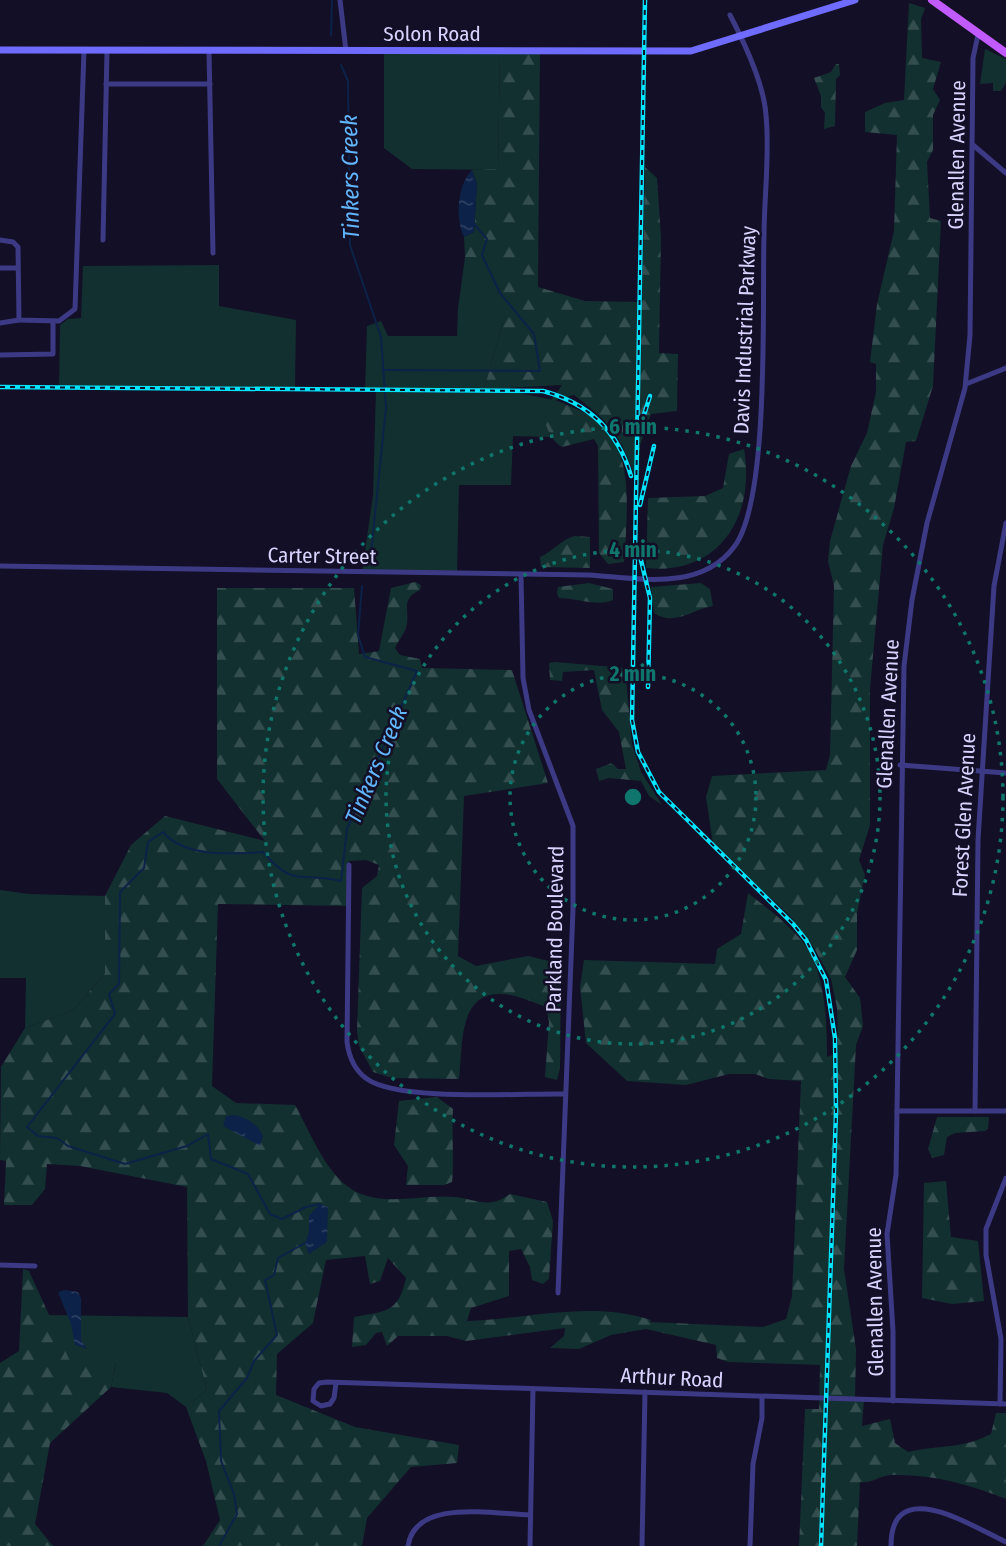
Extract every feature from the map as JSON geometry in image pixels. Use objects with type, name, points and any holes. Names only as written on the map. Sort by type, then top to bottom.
[{"type":"main road","points":[[932,0],[1006,53]]},
{"type":"street","points":[[340,0],[346,51]]},
{"type":"street","name":"Solon Road","points":[[0,50],[691,51],[855,0]]},
{"type":"street","name":"Davis Industrial Parkway","points":[[642,578],[671,580],[698,573],[720,561],[734,548],[752,504],[760,413],[766,113],[741,37],[730,15]]},
{"type":"street","name":"Glenallen Avenue","points":[[893,1401],[893,1331],[887,1234],[896,1175],[904,666],[912,600],[927,523],[966,384],[970,335],[973,58],[978,35]]},
{"type":"street","points":[[0,323],[19,320],[59,321],[75,309],[84,51]]},
{"type":"street","points":[[103,240],[107,51]]},
{"type":"street","points":[[209,51],[213,253]]},
{"type":"street","points":[[106,84],[210,84]]},
{"type":"street","points":[[972,145],[1006,173]]},
{"type":"street","points":[[0,240],[16,244],[19,320]]},
{"type":"street","points":[[0,268],[16,268]]},
{"type":"street","points":[[0,355],[53,354],[53,321]]},
{"type":"street","points":[[966,384],[1006,368]]},
{"type":"street","name":"Forest Glen Avenue","points":[[975,1111],[975,928],[982,771],[994,586],[1006,523]]},
{"type":"street","name":"Carter Street","points":[[0,566],[642,578]]},
{"type":"street","name":"Parkland Boulevard","points":[[521,575],[526,698],[530,718],[573,826],[558,1293]]},
{"type":"street","points":[[901,765],[1006,773]]},
{"type":"street","points":[[349,865],[347,1042],[349,1059],[367,1079],[403,1092],[565,1094]]},
{"type":"street","points":[[897,1111],[1006,1111]]},
{"type":"street","points":[[1003,1404],[1001,1339],[986,1255],[986,1229],[990,1211],[1006,1178]]},
{"type":"street","points":[[0,1265],[35,1266]]},
{"type":"street","points":[[336,1383],[334,1398],[330,1404],[321,1406],[313,1401],[312,1393],[316,1386],[336,1383]]},
{"type":"street","name":"Arthur Road","points":[[336,1383],[1003,1404]]},
{"type":"street","points":[[530,1546],[533,1388]]},
{"type":"street","points":[[642,1546],[645,1392]]},
{"type":"street","points":[[750,1546],[753,1464],[762,1418],[762,1398]]},
{"type":"street","points":[[891,1546],[895,1525],[901,1517],[909,1509],[927,1507],[1006,1542]]},
{"type":"street","points":[[408,1546],[409,1533],[418,1522],[433,1514],[530,1515]]},
{"type":"green space","points":[[909,3],[925,8],[921,19],[922,58],[941,62],[933,89],[940,100],[933,115],[933,150],[927,162],[930,218],[941,221],[933,386],[916,441],[906,442],[894,508],[883,545],[870,689],[870,825],[859,860],[865,875],[857,913],[857,950],[845,977],[860,998],[863,1026],[856,1045],[844,1269],[856,1349],[855,1399],[864,1400],[862,1426],[890,1419],[895,1443],[908,1452],[980,1439],[991,1434],[996,1413],[1006,1413],[1006,1499],[950,1481],[921,1476],[888,1475],[860,1482],[857,1546],[799,1546],[805,1409],[819,1409],[820,1365],[728,1362],[717,1358],[716,1345],[646,1329],[611,1335],[579,1349],[550,1348],[564,1336],[565,1328],[466,1341],[447,1336],[398,1336],[387,1346],[382,1332],[376,1333],[366,1345],[352,1347],[354,1317],[389,1309],[399,1298],[406,1278],[388,1258],[380,1281],[370,1284],[365,1256],[326,1260],[313,1323],[277,1354],[276,1395],[355,1427],[459,1445],[457,1463],[411,1467],[367,1518],[362,1546],[203,1546],[220,1520],[206,1461],[186,1407],[207,1390],[188,1317],[187,1187],[80,1166],[47,1164],[45,1189],[32,1205],[4,1205],[6,1161],[0,1160],[1,1067],[25,1028],[74,1010],[105,973],[105,896],[131,845],[165,816],[265,841],[217,779],[217,588],[354,588],[359,654],[379,651],[391,588],[415,582],[421,585],[420,590],[408,602],[406,628],[395,648],[400,655],[420,659],[422,668],[512,670],[548,783],[464,796],[458,956],[476,966],[528,956],[561,964],[560,1068],[557,1080],[545,1077],[549,1022],[546,1007],[516,996],[498,994],[485,997],[475,1004],[469,1014],[462,1040],[459,1079],[392,1078],[373,1072],[359,1046],[357,1031],[362,888],[377,876],[379,865],[366,860],[349,861],[349,906],[218,904],[212,1086],[236,1103],[295,1105],[315,1145],[332,1171],[354,1191],[367,1196],[388,1199],[443,1196],[489,1203],[510,1194],[547,1202],[553,1221],[549,1279],[543,1284],[532,1280],[530,1267],[521,1249],[509,1251],[509,1296],[471,1308],[467,1321],[582,1311],[628,1314],[651,1320],[650,1322],[763,1327],[786,1319],[792,1296],[801,1081],[769,1079],[755,1074],[729,1074],[686,1085],[627,1081],[586,1043],[580,987],[584,960],[715,964],[717,949],[741,934],[748,893],[793,931],[812,957],[824,1000],[827,1057],[838,1053],[837,1008],[831,979],[814,948],[790,916],[713,844],[706,797],[712,776],[826,770],[830,755],[834,586],[828,561],[830,541],[851,466],[867,433],[876,392],[876,364],[870,362],[877,304],[894,231],[897,135],[865,132],[865,112],[885,103],[904,100]]},
{"type":"green space","points":[[985,49],[1006,59],[1006,83],[1001,91],[993,91],[993,83],[980,84]]},
{"type":"green space","points":[[384,51],[500,52],[498,170],[412,169],[384,148]]},
{"type":"green space","points":[[500,52],[540,52],[538,287],[585,301],[642,302],[645,167],[657,178],[661,237],[659,353],[678,354],[677,411],[651,414],[640,445],[639,487],[622,445],[608,425],[574,395],[555,400],[598,421],[613,439],[620,454],[626,488],[624,562],[608,564],[599,553],[598,446],[594,439],[562,447],[548,429],[546,411],[562,385],[484,389],[503,323],[503,258],[465,257],[464,237],[474,232],[477,184],[472,170],[498,169]]},
{"type":"green space","points":[[836,64],[839,64],[840,75],[836,79],[835,126],[824,129],[825,113],[814,78],[831,72]]},
{"type":"green space","points":[[465,257],[503,257],[503,323],[484,389],[520,389],[519,393],[554,400],[546,422],[550,437],[513,436],[511,485],[459,485],[457,574],[362,573],[373,495],[376,389],[365,389],[367,326],[381,321],[388,336],[457,336]]},
{"type":"green space","points":[[219,265],[219,306],[296,320],[295,388],[59,387],[60,325],[68,319],[81,318],[83,266]]},
{"type":"green space","points":[[744,449],[744,497],[738,518],[727,537],[712,552],[694,562],[672,568],[646,568],[648,498],[705,496],[723,488],[729,454]]},
{"type":"green space","points":[[575,536],[590,537],[590,568],[541,567],[540,557]]},
{"type":"green space","points":[[589,583],[613,589],[613,600],[594,602],[559,598],[558,587]]},
{"type":"green space","points":[[701,583],[710,589],[713,606],[676,618],[661,617],[654,613],[651,587]]},
{"type":"green space","points":[[549,663],[625,668],[632,744],[641,772],[662,805],[649,796],[641,781],[609,778],[599,781],[596,769],[612,763],[618,769],[626,769],[619,732],[602,710],[594,670],[563,672],[562,681],[550,680]]},
{"type":"green space","points":[[0,890],[29,894],[105,896],[105,973],[74,1010],[25,1028],[26,978],[0,978]]},
{"type":"green space","points":[[437,1097],[453,1109],[452,1182],[444,1185],[406,1185],[408,1166],[394,1145],[399,1101]]},
{"type":"green space","points":[[937,1117],[989,1117],[988,1129],[955,1133],[947,1137],[944,1155],[932,1158],[928,1149]]},
{"type":"green space","points":[[946,1181],[951,1237],[978,1241],[984,1301],[952,1304],[922,1298],[924,1183]]},
{"type":"green space","points":[[23,1269],[29,1271],[71,1363],[116,1362],[111,1387],[50,1443],[35,1524],[53,1546],[0,1546],[0,1363],[19,1351]]},
{"type":"green space","points":[[47,1315],[188,1317],[207,1390],[186,1407],[167,1393],[111,1387],[116,1363],[71,1363]]},
{"type":"water","points":[[472,170],[477,184],[474,232],[464,237],[459,221],[459,202],[463,184]]},
{"type":"water","points":[[235,1115],[258,1128],[263,1136],[260,1146],[223,1126],[226,1116]]},
{"type":"water","points":[[320,1204],[328,1207],[327,1242],[309,1254],[305,1243],[309,1232],[309,1216]]},
{"type":"water","points":[[58,1292],[78,1292],[81,1298],[81,1340],[87,1349],[75,1345],[71,1324]]},
{"type":"waterway","name":"Tinkers Creek","points":[[331,35],[332,0]]},
{"type":"waterway","name":"Tinkers Creek","points":[[341,65],[348,81],[350,245],[381,337],[386,407],[370,563]]},
{"type":"waterway","name":"Tinkers Creek","points":[[383,370],[540,371],[534,334],[500,293],[482,255],[487,239],[474,224]]},
{"type":"waterway","name":"Tinkers Creek","points":[[320,1204],[306,1207],[282,1219],[270,1214],[248,1174],[211,1159],[208,1134],[187,1146],[125,1164],[68,1146],[57,1138],[38,1136],[27,1127],[115,1014],[109,994],[119,984],[120,892],[144,868],[148,842],[163,832],[172,840],[196,850],[224,853],[263,852],[291,875],[341,881],[347,829],[417,671],[365,657],[358,635],[362,586]]},
{"type":"waterway","name":"Tinkers Creek","points":[[219,1546],[237,1514],[234,1494],[221,1461],[219,1411],[247,1378],[254,1361],[277,1335],[265,1280],[274,1275],[278,1258],[305,1243]]},
{"type":"railway","points":[[645,0],[632,720],[638,752],[659,792],[793,924],[806,940],[826,980],[835,1038],[836,1112],[821,1546]]},
{"type":"railway","points":[[0,387],[543,391],[574,403],[599,421],[618,445],[631,476]]},
{"type":"railway","points":[[642,421],[650,396]]},
{"type":"railway","points":[[640,505],[654,446]]},
{"type":"railway","points":[[640,556],[650,598],[648,687]]}]
